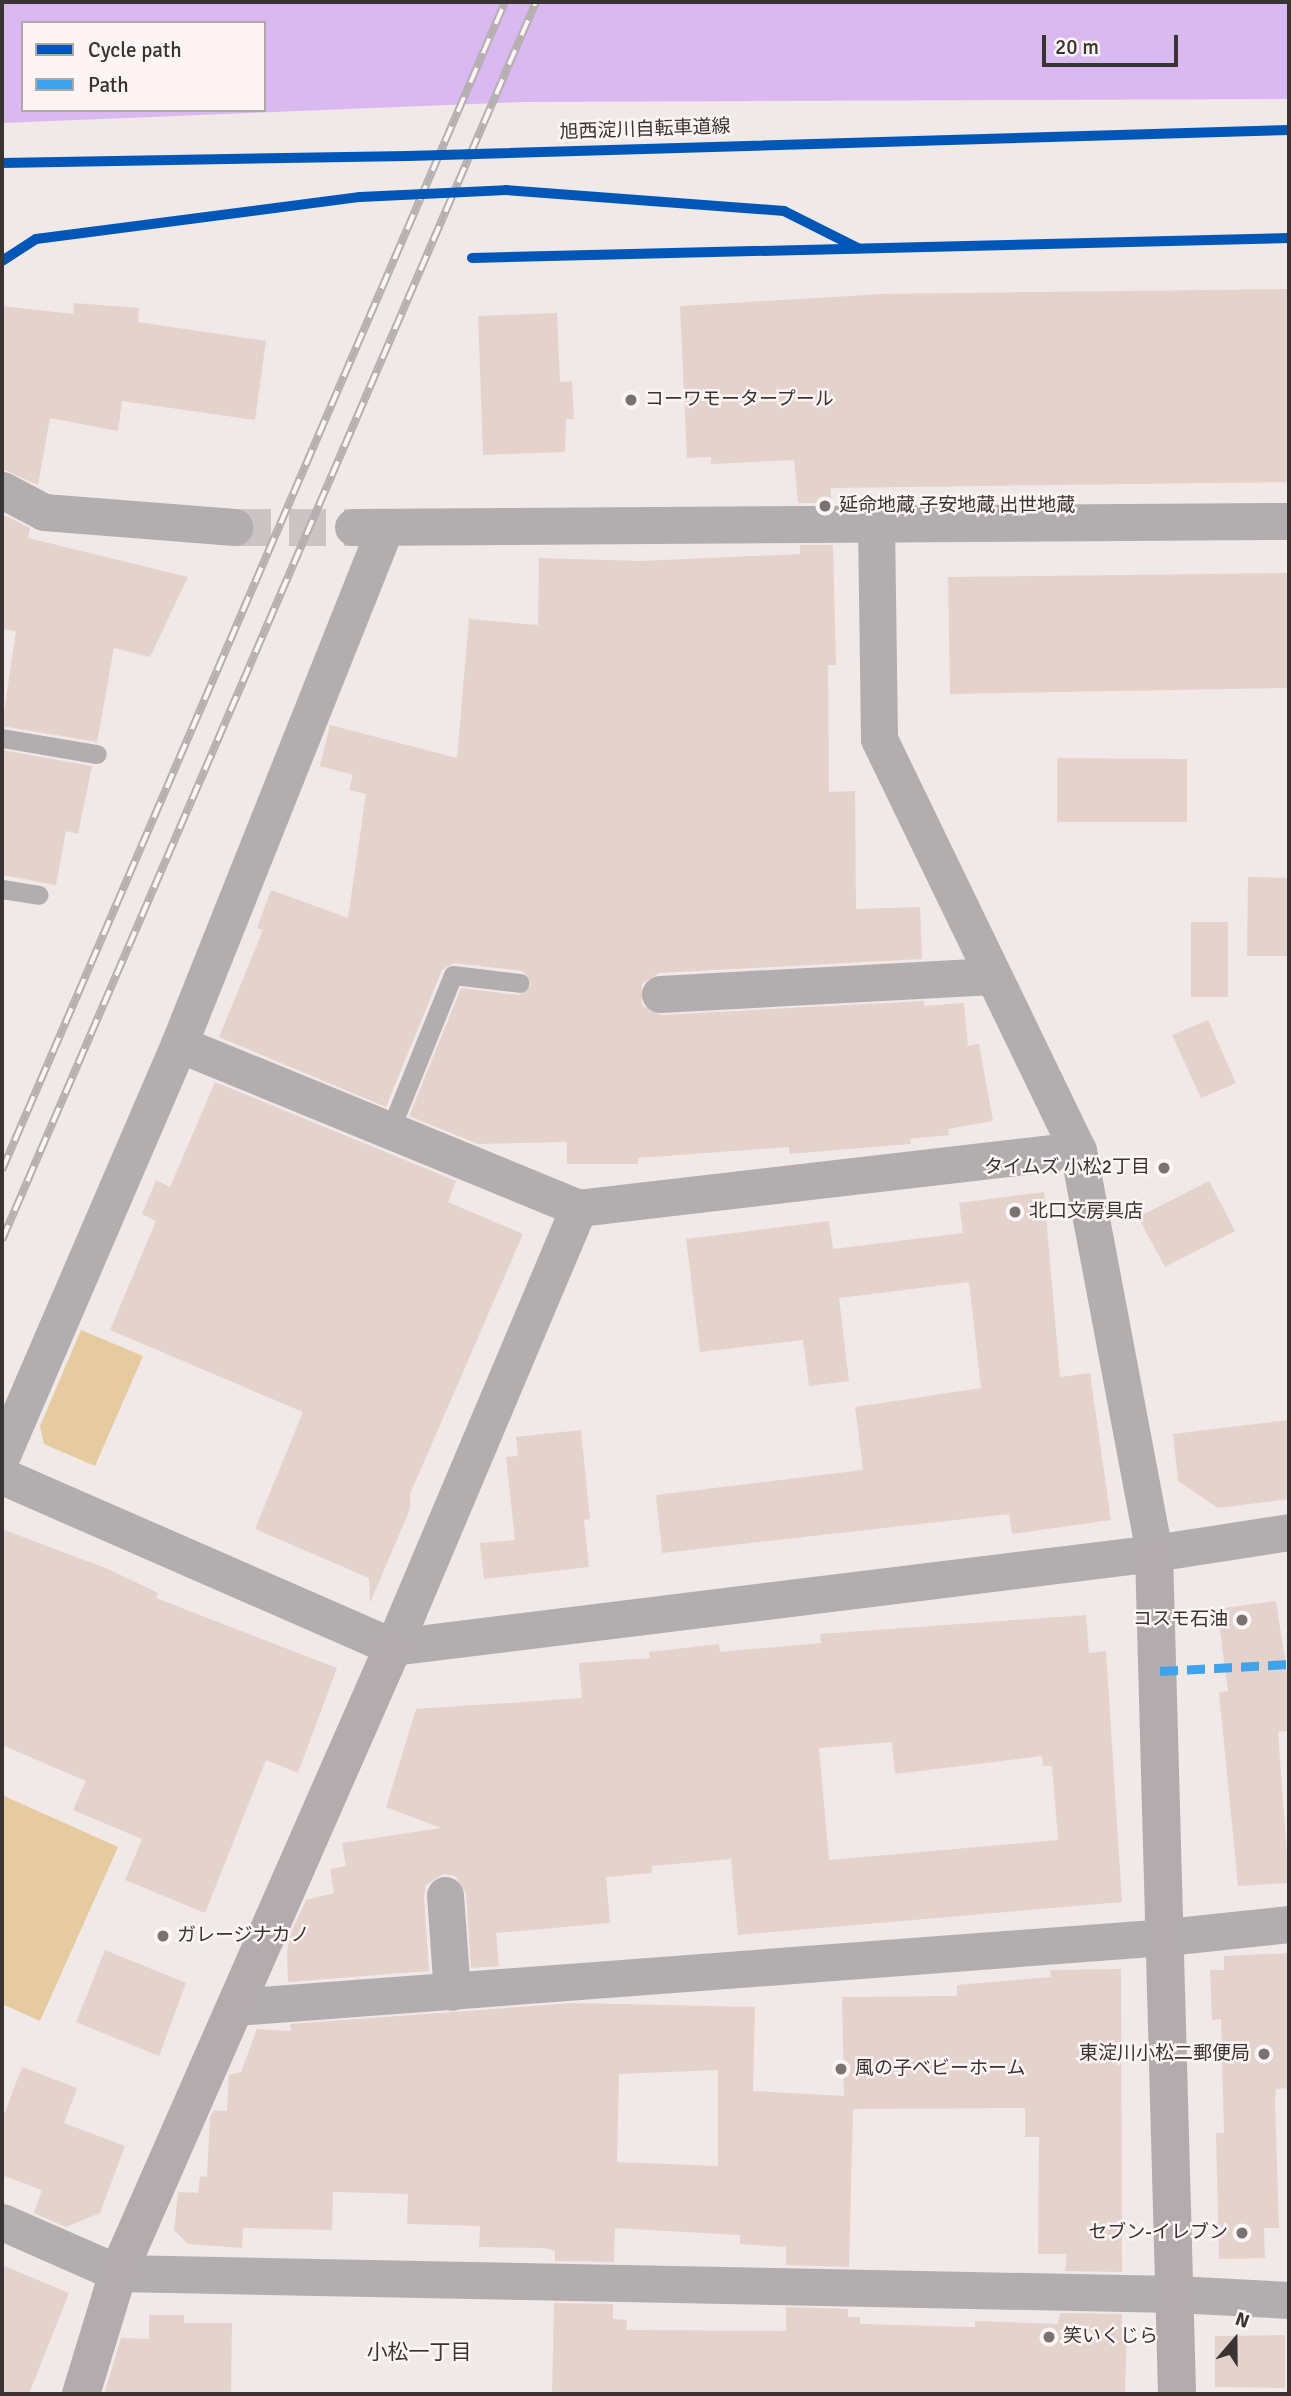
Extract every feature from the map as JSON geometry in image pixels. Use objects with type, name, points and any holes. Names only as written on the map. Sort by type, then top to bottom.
[{"type":"street","points":[[2,490],[44,512],[234,527]]},
{"type":"street","points":[[2,1455],[179,1044],[369,528],[1289,521]]},
{"type":"street","points":[[876,523],[879,739],[1077,1150],[1154,1553],[1167,1937],[1177,2394]]},
{"type":"street","points":[[660,994],[993,976]]},
{"type":"street","points":[[179,1044],[578,1208],[1077,1150]]},
{"type":"street","points":[[81,2394],[118,2273],[393,1647],[578,1208]]},
{"type":"street","points":[[2,1476],[393,1647],[1154,1553],[1289,1532]]},
{"type":"street","points":[[445,1895],[452,1992]]},
{"type":"street","points":[[235,2007],[1167,1937],[1289,1924]]},
{"type":"street","points":[[2,2222],[118,2273],[1175,2294],[1289,2301]]},
{"type":"lane","points":[[2,738],[97,754]]},
{"type":"lane","points":[[2,889],[39,895]]},
{"type":"lane","points":[[390,1130],[453,975],[520,983]]},
{"type":"shaded area","points":[[2,2],[1289,2],[1289,99],[522,102],[2,123]]},
{"type":"shaded area","points":[[81,1330],[143,1356],[95,1466],[44,1444],[40,1426]]},
{"type":"shaded area","points":[[2,1795],[118,1847],[40,2021],[2,2004]]},
{"type":"building","points":[[1289,289],[1289,482],[831,488],[831,503],[798,503],[794,460],[711,464],[711,457],[687,458],[680,306],[882,294]]},
{"type":"building","points":[[74,303],[139,308],[138,322],[266,341],[255,420],[122,401],[118,431],[50,418],[38,485],[2,469],[2,306],[73,314]]},
{"type":"building","points":[[557,313],[560,382],[572,381],[574,419],[566,419],[565,452],[483,455],[478,316]]},
{"type":"building","points":[[2,514],[30,528],[28,538],[188,577],[150,657],[114,648],[97,742],[2,726],[16,631],[2,629]]},
{"type":"building","points":[[800,545],[833,545],[836,665],[828,665],[829,792],[855,791],[856,909],[920,907],[922,959],[659,973],[642,984],[642,1005],[661,1015],[924,1001],[924,1006],[964,1003],[968,1046],[979,1044],[993,1121],[948,1129],[949,1135],[910,1139],[911,1144],[789,1154],[789,1147],[638,1158],[638,1164],[567,1164],[567,1142],[478,1144],[409,1116],[461,988],[519,995],[532,984],[522,971],[454,963],[442,970],[386,1107],[219,1037],[263,930],[257,928],[271,890],[348,918],[366,794],[349,790],[353,775],[320,766],[330,725],[457,758],[469,619],[538,625],[539,558],[640,561],[800,554]]},
{"type":"building","points":[[1289,573],[1289,688],[950,694],[948,577]]},
{"type":"building","points":[[2,750],[92,766],[78,834],[66,831],[56,885],[2,875]]},
{"type":"building","points":[[1057,758],[1187,759],[1187,822],[1057,822]]},
{"type":"building","points":[[1248,877],[1289,878],[1289,956],[1247,956]]},
{"type":"building","points":[[1191,922],[1228,922],[1228,997],[1191,997]]},
{"type":"building","points":[[1208,1020],[1236,1083],[1201,1098],[1172,1035]]},
{"type":"building","points":[[215,1082],[456,1181],[448,1202],[523,1234],[410,1494],[410,1509],[370,1603],[369,1578],[255,1529],[303,1412],[110,1330],[156,1221],[142,1214],[156,1180],[170,1187]]},
{"type":"building","points":[[1209,1181],[1235,1231],[1165,1267],[1138,1217]]},
{"type":"building","points":[[1044,1192],[1060,1377],[1090,1373],[1111,1520],[1012,1534],[1009,1514],[662,1553],[656,1495],[863,1470],[855,1407],[981,1388],[969,1282],[839,1298],[849,1381],[809,1386],[803,1340],[700,1352],[686,1239],[829,1221],[833,1249],[963,1233],[959,1203]]},
{"type":"building","points":[[1289,1420],[1289,1499],[1218,1508],[1178,1481],[1173,1434]]},
{"type":"building","points":[[581,1430],[590,1519],[584,1520],[589,1567],[484,1579],[480,1543],[515,1540],[506,1457],[518,1456],[516,1437]]},
{"type":"building","points":[[2,1529],[108,1569],[158,1593],[156,1598],[337,1668],[298,1773],[266,1760],[205,1913],[125,1880],[142,1839],[73,1810],[86,1781],[2,1745]]},
{"type":"building","points":[[1276,1601],[1289,1685],[1289,1731],[1278,1732],[1289,1883],[1238,1886],[1219,1692],[1228,1691],[1217,1609]]},
{"type":"building","points":[[1086,1615],[1089,1653],[1106,1651],[1122,1902],[738,1935],[731,1859],[652,1866],[652,1873],[606,1877],[610,1923],[496,1933],[499,1966],[471,1968],[466,1893],[455,1876],[443,1874],[426,1885],[424,1896],[429,1971],[288,1982],[287,1952],[291,1933],[306,1900],[334,1893],[330,1869],[346,1866],[342,1843],[441,1828],[386,1807],[416,1709],[582,1698],[579,1663],[650,1658],[649,1652],[719,1644],[720,1652],[821,1643],[820,1634]],"holes":[[[892,1742],[895,1774],[1042,1756],[1043,1766],[1052,1766],[1058,1840],[829,1860],[819,1748]]]},
{"type":"building","points":[[105,1950],[186,1983],[159,2056],[76,2022]]},
{"type":"building","points":[[1289,1953],[1289,2088],[1276,2089],[1275,2102],[1279,2228],[1264,2228],[1265,2258],[1219,2259],[1216,2133],[1224,2133],[1221,2019],[1212,2020],[1210,1970],[1224,1970],[1224,1956]]},
{"type":"building","points":[[1121,1969],[1122,2272],[1065,2271],[1067,2254],[1038,2254],[1039,2137],[1025,2137],[1025,2108],[853,2109],[849,2267],[786,2265],[786,2247],[740,2244],[740,2235],[615,2228],[614,2262],[555,2261],[555,2251],[544,2248],[479,2247],[480,2226],[407,2224],[408,2194],[333,2192],[332,2230],[243,2228],[242,2248],[188,2244],[174,2230],[178,2192],[198,2193],[200,2176],[207,2177],[210,2117],[214,2110],[227,2111],[229,2075],[241,2072],[257,2029],[291,2031],[290,2024],[573,2003],[755,2007],[753,2091],[844,2096],[842,1997],[957,1996],[957,1985],[1051,1977],[1050,1970]],"holes":[[[718,2070],[718,2166],[617,2162],[619,2074]]]},
{"type":"building","points":[[22,2067],[77,2088],[64,2123],[125,2146],[100,2213],[66,2227],[34,2213],[42,2190],[2,2175],[2,2120]]},
{"type":"building","points":[[2,2265],[69,2293],[29,2394],[2,2394]]},
{"type":"building","points":[[554,2303],[613,2304],[613,2319],[627,2320],[626,2330],[786,2331],[786,2307],[848,2309],[848,2317],[860,2317],[860,2324],[975,2327],[975,2321],[1058,2324],[1060,2313],[1122,2314],[1122,2325],[1127,2325],[1125,2394],[552,2394]]},
{"type":"building","points":[[149,2315],[184,2315],[184,2323],[232,2323],[231,2394],[104,2394],[121,2338],[149,2339]]},
{"type":"building","points":[[1285,2335],[1285,2388],[1215,2387],[1215,2336]]},
{"type":"tunnel","points":[[234,527],[353,527]]},
{"type":"railway","points":[[2,1170],[505,2]]},
{"type":"railway","points":[[2,1240],[536,2]]},
{"type":"marked path","points":[[1160,1671],[1289,1664]]},
{"type":"cycle path","name":"旭西淀川自転車道線","points":[[2,163],[408,156],[1289,130]]},
{"type":"cycle path","points":[[2,261],[36,239],[360,197],[506,190],[784,211],[858,248]]},
{"type":"cycle path","points":[[472,258],[1289,238]]},
{"type":"place","name":"コーワモータープール","points":[[631,400]]},
{"type":"place","name":"延命地蔵 子安地蔵 出世地蔵","points":[[825,506]]},
{"type":"place","name":"タイムズ 小松2丁目","points":[[1164,1168]]},
{"type":"place","name":"北口文房具店","points":[[1015,1212]]},
{"type":"place","name":"コスモ石油","points":[[1242,1620]]},
{"type":"place","name":"ガレージナカノ","points":[[163,1936]]},
{"type":"place","name":"東淀川小松二郵便局","points":[[1264,2054]]},
{"type":"place","name":"風の子ベビーホーム","points":[[841,2069]]},
{"type":"place","name":"セブン-イレブン","points":[[1242,2233]]},
{"type":"place","name":"笑いくじら","points":[[1049,2337]]},
{"type":"district","name":"小松一丁目","points":[[419,2352]]}]
